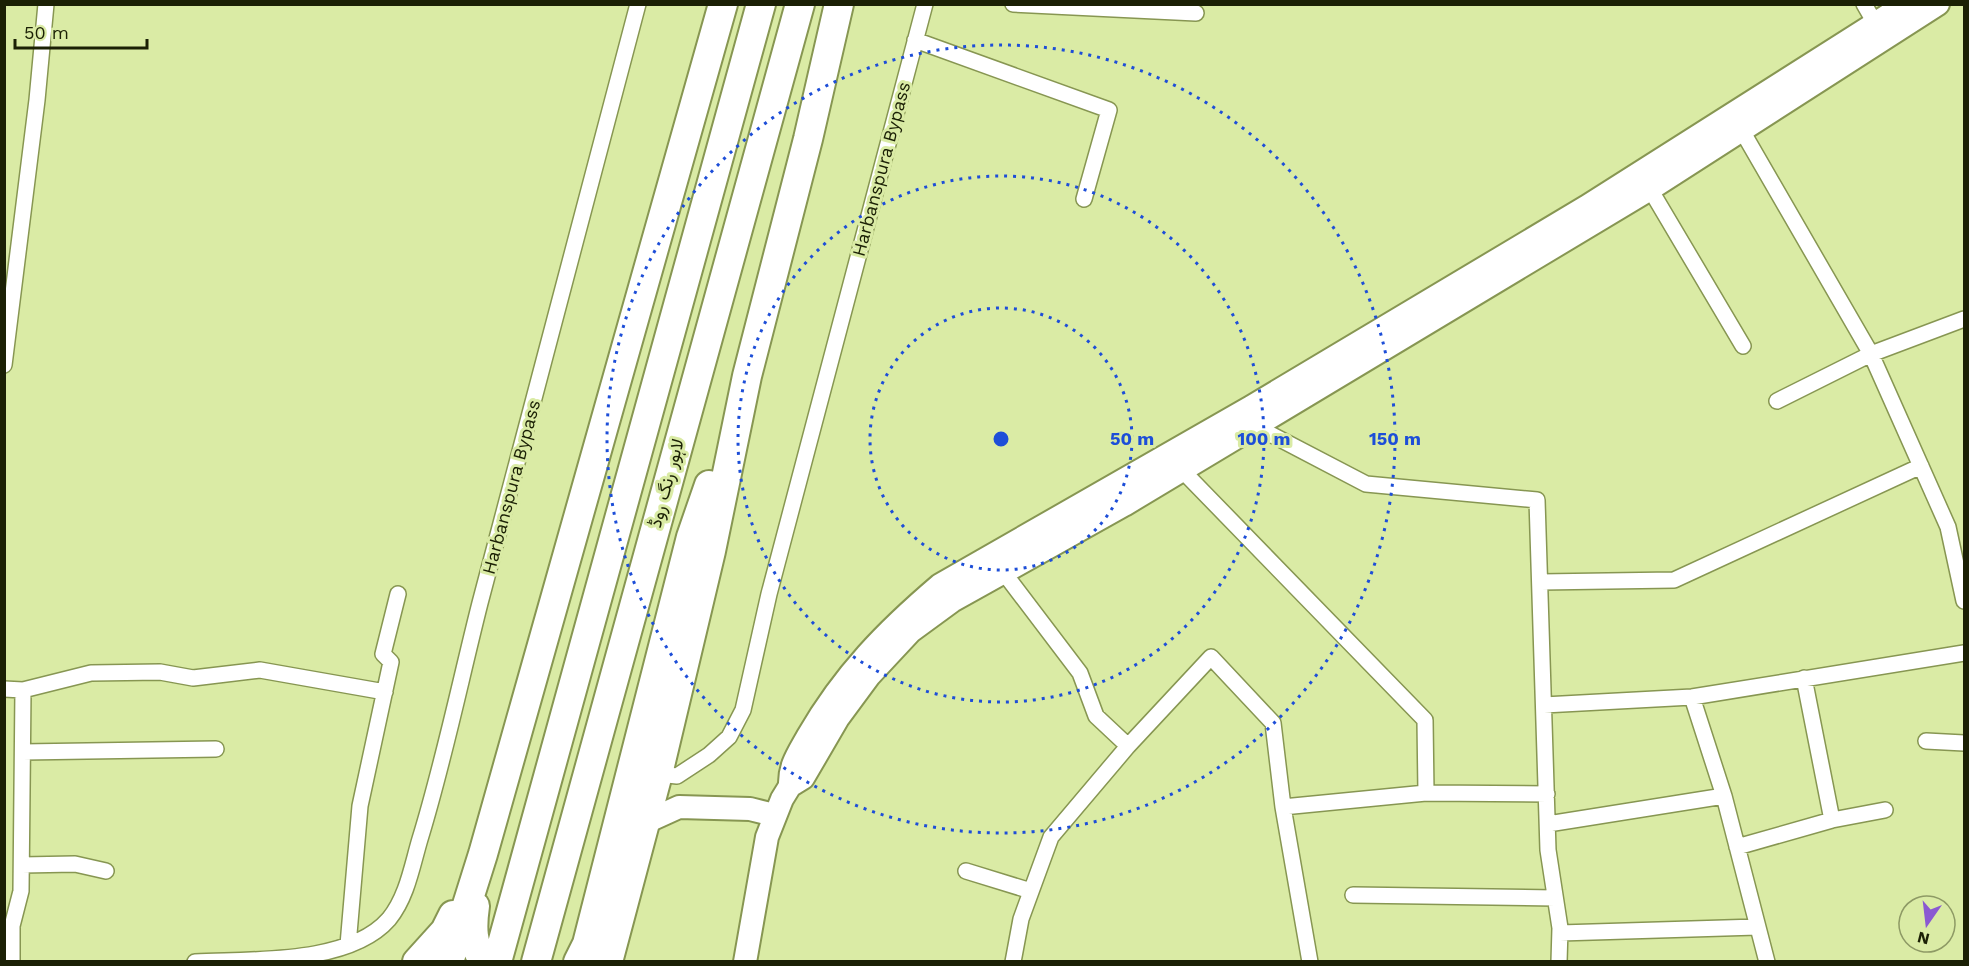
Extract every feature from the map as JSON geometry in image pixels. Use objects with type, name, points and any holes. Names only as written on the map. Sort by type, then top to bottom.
[{"type":"highway","points":[[449,962],[483,854],[723,4]]},
{"type":"highway","name":"لاہور رنگ روڈ","points":[[497,962],[761,4]]},
{"type":"highway","name":"لاہور رنگ روڈ","points":[[536,962],[800,4]]},
{"type":"highway","points":[[608,962],[658,774],[711,551],[747,376],[808,139],[839,4]]},
{"type":"highway","points":[[578,962],[587,944],[691,537],[747,376]]},
{"type":"highway","points":[[417,962],[445,931],[483,854]]},
{"type":"highway","points":[[483,854],[473,934],[477,952],[484,962]]},
{"type":"highway","points":[[622,962],[623,909]]},
{"type":"main road","points":[[790,786],[789,770],[826,705],[856,665],[899,620],[940,585],[990,555],[1254,425],[1650,189],[1880,32],[1906,4]]},
{"type":"main road","points":[[745,962],[767,837],[774,815],[790,786],[803,778],[838,718],[869,676],[911,632],[952,601],[1005,573],[1174,463],[1231,418],[1880,32],[1938,4]]},
{"type":"main road","points":[[646,822],[679,807],[750,809],[774,815]]},
{"type":"street","points":[[4,365],[8,302],[38,100],[46,4]]},
{"type":"street","name":"Harbanspura Bypass","points":[[195,962],[296,957],[348,945],[368,935],[388,920],[404,895],[432,801],[483,592],[638,4]]},
{"type":"street","name":"Harbanspura Bypass","points":[[658,774],[677,776],[700,761],[729,737],[742,710],[769,594],[925,4]]},
{"type":"street","points":[[1013,4],[1196,13]]},
{"type":"street","points":[[1863,4],[1880,32]]},
{"type":"street","points":[[915,40],[1108,110],[1084,199]]},
{"type":"street","points":[[1741,129],[1871,354],[1948,527],[1965,601]]},
{"type":"street","points":[[1650,189],[1743,346]]},
{"type":"street","points":[[1777,401],[1871,354],[1965,319]]},
{"type":"street","points":[[1231,418],[1254,425],[1366,484],[1538,500],[1548,824],[1560,933],[1559,962]]},
{"type":"street","points":[[1174,463],[1425,720],[1426,793]]},
{"type":"street","points":[[1541,582],[1674,580],[1921,466]]},
{"type":"street","points":[[990,555],[1080,673],[1095,716],[1128,746]]},
{"type":"street","points":[[348,945],[360,806],[391,662],[383,654],[398,594]]},
{"type":"street","points":[[1544,705],[1692,696],[1965,653]]},
{"type":"street","points":[[1013,962],[1021,919],[1051,837],[1128,746],[1211,657],[1273,723],[1283,807],[1310,962]]},
{"type":"street","points":[[4,689],[23,690],[91,673],[160,672],[193,678],[260,670],[385,692]]},
{"type":"street","points":[[1804,678],[1832,820]]},
{"type":"street","points":[[12,962],[12,926],[21,891],[23,690]]},
{"type":"street","points":[[1692,696],[1724,796],[1767,962]]},
{"type":"street","points":[[1926,741],[1965,743]]},
{"type":"street","points":[[23,752],[216,749]]},
{"type":"street","points":[[1283,807],[1426,793],[1547,794]]},
{"type":"street","points":[[1548,824],[1724,796]]},
{"type":"street","points":[[1737,847],[1832,820],[1885,810]]},
{"type":"street","points":[[22,865],[75,864],[106,871]]},
{"type":"street","points":[[966,871],[1031,891]]},
{"type":"street","points":[[1353,895],[1555,898]]},
{"type":"street","points":[[1560,933],[1757,927]]}]
